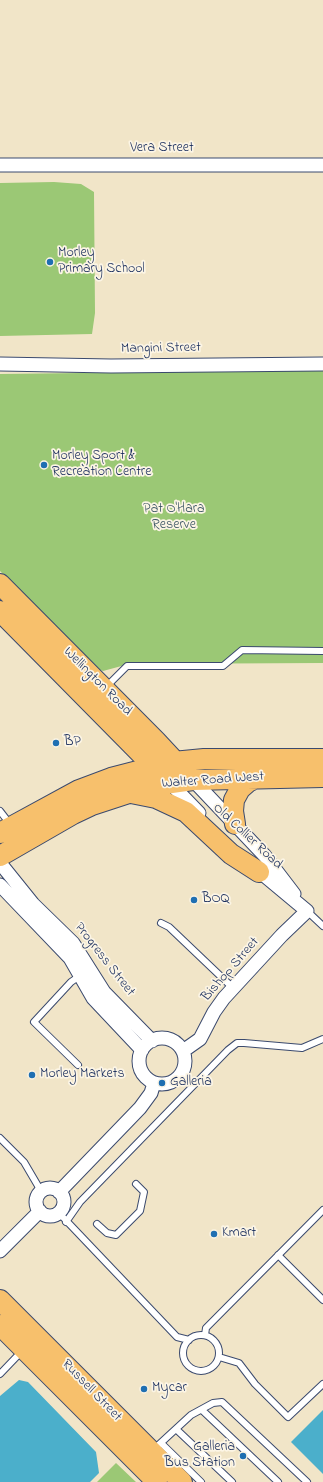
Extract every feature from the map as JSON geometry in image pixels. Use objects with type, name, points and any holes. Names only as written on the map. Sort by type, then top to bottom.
[{"type":"main road","name":"Wellington Road","points":[[0,584],[97,696],[123,735],[164,765],[193,780]]},
{"type":"main road","name":"Wellington Road","points":[[0,611],[97,696],[156,741],[169,782]]},
{"type":"main road","points":[[111,778],[115,770],[125,758],[127,750],[123,735]]},
{"type":"main road","name":"Walter Road West","points":[[4,823],[79,790],[111,778],[164,765],[204,759],[323,759]]},
{"type":"main road","name":"Walter Road West","points":[[0,856],[73,814],[128,793],[169,782],[258,777],[323,776]]},
{"type":"main road","points":[[235,824],[233,811],[234,800],[240,789],[248,782],[258,777]]},
{"type":"main road","points":[[128,793],[156,798],[186,812],[231,854],[259,872]]},
{"type":"main road","name":"Russell Street","points":[[0,1300],[146,1453],[157,1482]]},
{"type":"main road","name":"Russell Street","points":[[0,1325],[24,1349],[182,1482]]},
{"type":"street","name":"Vera Street","points":[[0,165],[323,165]]},
{"type":"street","name":"Mangini Street","points":[[0,364],[111,366],[323,364]]},
{"type":"street","name":"Old Collier Road","points":[[193,780],[265,856],[310,914]]},
{"type":"street","name":"Old Collier Road","points":[[169,782],[259,872],[310,914]]},
{"type":"street","name":"Progress Street","points":[[0,863],[33,904],[73,944],[86,972],[93,998],[142,1050]]},
{"type":"street","name":"Progress Street","points":[[0,885],[152,1040]]},
{"type":"street","name":"Bishop Street","points":[[183,1051],[200,1039],[214,1012],[233,988],[282,935],[310,914]]},
{"type":"street","points":[[166,1038],[175,1042],[183,1051],[185,1057],[184,1069],[177,1079],[166,1084],[148,1081],[141,1072],[139,1066],[142,1050],[152,1040],[166,1038]]},
{"type":"street","points":[[60,1192],[140,1108],[151,1093],[154,1083]]},
{"type":"street","points":[[48,1188],[60,1192],[64,1202],[62,1217],[47,1215],[40,1211],[36,1201],[41,1191],[48,1188]]},
{"type":"street","points":[[0,1251],[40,1211]]},
{"type":"lane","points":[[97,696],[127,666],[223,666],[242,650],[323,651]]},
{"type":"lane","points":[[310,914],[323,923]]},
{"type":"lane","points":[[310,914],[323,930]]},
{"type":"lane","name":"Old Collier Road","points":[[310,914],[323,926]]},
{"type":"lane","points":[[161,923],[169,927],[233,988]]},
{"type":"lane","points":[[78,1065],[34,1022],[71,982],[86,972]]},
{"type":"lane","points":[[189,1340],[177,1337],[62,1217],[80,1202],[228,1050],[237,1043],[302,1048],[323,1038]]},
{"type":"lane","points":[[0,1138],[24,1162],[41,1191]]},
{"type":"lane","points":[[97,1224],[107,1233],[116,1235],[140,1211],[144,1192],[136,1184]]},
{"type":"lane","points":[[205,1336],[206,1328],[323,1210]]},
{"type":"lane","points":[[278,1255],[323,1300]]},
{"type":"lane","points":[[196,1336],[205,1336],[216,1342],[219,1357],[213,1367],[209,1370],[197,1371],[192,1369],[185,1361],[183,1355],[183,1350],[189,1340],[196,1336]]},
{"type":"lane","points":[[0,1374],[24,1349]]},
{"type":"lane","points":[[219,1357],[239,1363],[255,1384],[288,1418],[323,1384]]},
{"type":"lane","points":[[201,1482],[146,1453],[176,1429],[191,1414],[202,1410],[213,1403],[222,1402],[307,1482]]},
{"type":"lane","points":[[202,1410],[278,1482]]},
{"type":"lane","points":[[176,1429],[232,1482]]},
{"type":"green space","name":"Morley Primary School","points":[[54,182],[81,184],[94,192],[95,313],[92,334],[0,336],[0,183]]},
{"type":"green space","name":"Pat O'Hara Reserve","points":[[323,370],[323,663],[129,664],[103,671],[94,667],[0,571],[0,374]]},
{"type":"green space","points":[[116,1463],[136,1482],[97,1482]]},
{"type":"water","points":[[19,1380],[28,1382],[96,1452],[99,1473],[90,1482],[0,1482],[0,1396]]},
{"type":"water","points":[[323,1410],[323,1474],[291,1442]]},
{"type":"place","name":"Morley Primary School","points":[[50,262]]},
{"type":"place","name":"Morley Sport & Recreation Centre","points":[[44,465]]},
{"type":"place","name":"BP","points":[[56,743]]},
{"type":"place","name":"BOQ","points":[[194,900]]},
{"type":"place","name":"Morley Markets","points":[[32,1075]]},
{"type":"place","name":"Galleria","points":[[162,1083]]},
{"type":"place","name":"Kmart","points":[[214,1234]]},
{"type":"place","name":"Mycar","points":[[144,1389]]},
{"type":"place","name":"Galleria Bus Station","points":[[243,1456]]}]
